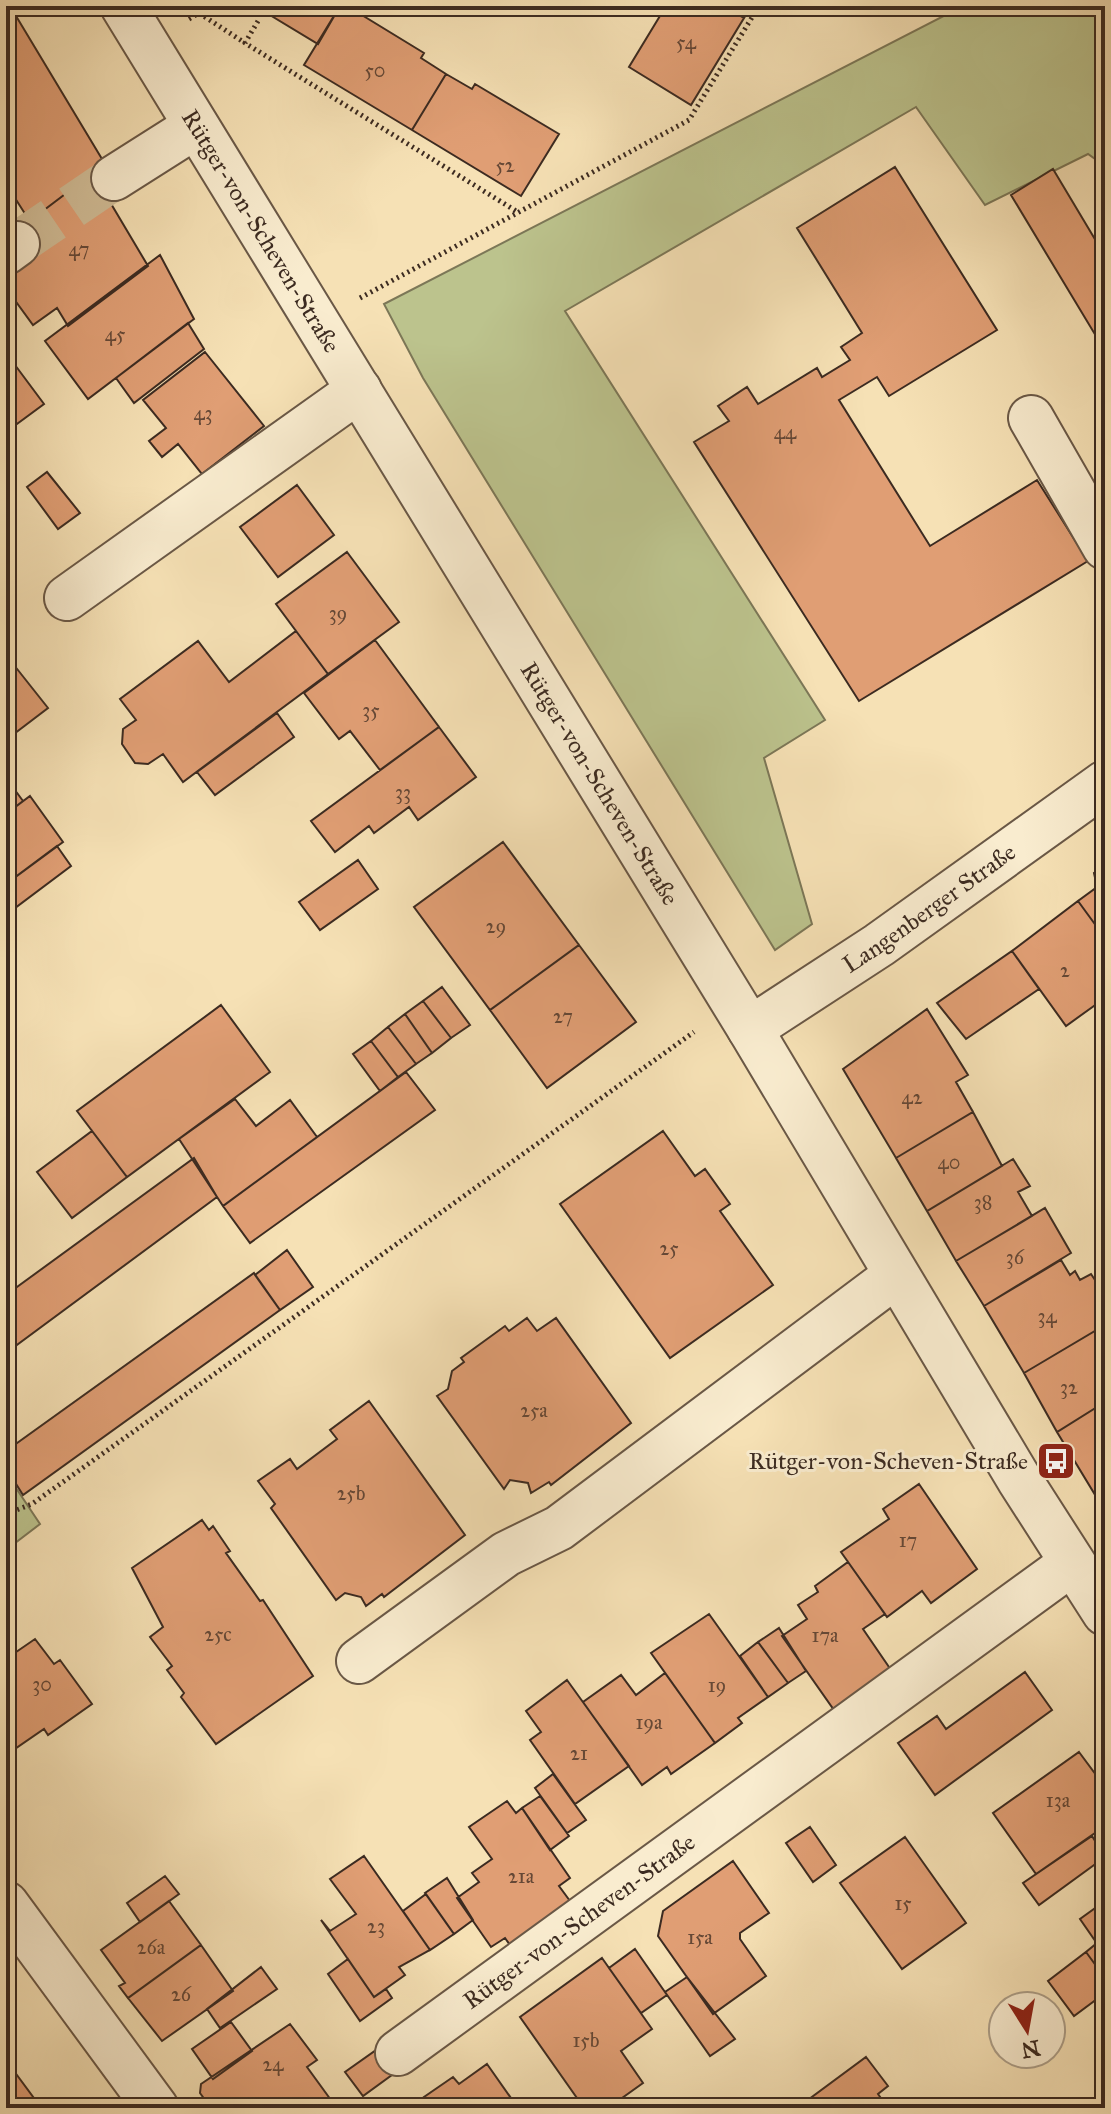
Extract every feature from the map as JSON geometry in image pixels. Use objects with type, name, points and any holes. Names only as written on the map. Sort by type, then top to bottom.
[{"type":"street","name":"Rütger-von-Scheven-Straße","points":[[123,6],[741,1016],[895,1276],[1105,1613]]},
{"type":"street","points":[[114,178],[196,126]]},
{"type":"street","points":[[67,598],[359,390]]},
{"type":"street","points":[[1031,418],[1105,547]]},
{"type":"street","name":"Langenberger Straße","points":[[741,1016],[879,945],[1105,783]]},
{"type":"street","points":[[359,1661],[506,1554],[559,1528],[895,1276]]},
{"type":"street","name":"Rütger-von-Scheven-Straße","points":[[398,2053],[1072,1563]]},
{"type":"street","points":[[6,1904],[156,2108]]},
{"type":"path","points":[[317,321],[689,120],[759,6]]},
{"type":"path","points":[[258,21],[245,43],[517,212]]},
{"type":"path","points":[[6,1514],[32,1504],[741,1016]]},
{"type":"green space","points":[[963,6],[1105,6],[1105,166],[1088,154],[985,205],[916,107],[565,311],[825,720],[764,758],[812,924],[775,950],[423,378],[384,304]]},
{"type":"green space","points":[[6,1473],[40,1524],[6,1550]]},
{"type":"building","points":[[6,6],[10,6],[105,164],[11,235],[29,220],[6,184]]},
{"type":"building","points":[[255,6],[340,6],[318,44]]},
{"type":"building","points":[[340,6],[347,6],[424,53],[421,58],[446,74],[412,130],[304,65]]},
{"type":"building","points":[[666,6],[725,6],[744,18],[691,105],[629,67]]},
{"type":"building","points":[[725,6],[751,6],[744,18]]},
{"type":"building","points":[[446,74],[472,89],[475,84],[559,134],[521,196],[412,130]]},
{"type":"building","points":[[105,164],[123,193],[110,202],[148,266],[68,326],[57,308],[33,325],[6,288],[11,235]]},
{"type":"building","points":[[895,167],[997,330],[889,396],[877,377],[839,400],[930,546],[1037,480],[1088,561],[859,701],[694,442],[729,421],[718,406],[747,387],[758,404],[817,368],[822,377],[850,360],[841,347],[862,333],[797,228]]},
{"type":"building","points":[[1053,169],[1105,256],[1105,351],[1011,195]]},
{"type":"building","points":[[160,255],[194,319],[88,399],[45,341]]},
{"type":"building","points":[[188,323],[204,349],[134,403],[116,378]]},
{"type":"building","points":[[205,352],[264,426],[202,474],[178,444],[162,457],[149,441],[166,428],[143,400]]},
{"type":"building","points":[[15,365],[44,404],[6,432],[6,372]]},
{"type":"building","points":[[47,472],[80,513],[58,529],[27,487]]},
{"type":"building","points":[[297,485],[334,535],[278,577],[240,527]]},
{"type":"building","points":[[347,552],[399,622],[328,674],[276,604]]},
{"type":"building","points":[[296,631],[328,674],[183,782],[163,754],[148,764],[135,763],[122,744],[123,729],[136,720],[120,699],[198,641],[229,682]]},
{"type":"building","points":[[375,640],[439,727],[380,770],[350,731],[339,739],[304,693]]},
{"type":"building","points":[[6,655],[48,708],[6,740]]},
{"type":"building","points":[[277,713],[294,737],[215,795],[197,772]]},
{"type":"building","points":[[439,727],[476,777],[418,820],[409,807],[374,833],[369,826],[335,852],[311,821]]},
{"type":"building","points":[[9,782],[23,801],[6,814],[6,784]]},
{"type":"building","points":[[30,796],[63,842],[6,884],[6,814]]},
{"type":"building","points":[[503,842],[579,945],[490,1010],[414,907]]},
{"type":"building","points":[[57,846],[71,866],[15,908],[6,897],[6,884]]},
{"type":"building","points":[[358,860],[378,889],[320,930],[299,902]]},
{"type":"building","points":[[1105,866],[1105,938],[1078,901],[1097,887],[1094,873]]},
{"type":"building","points":[[1078,901],[1105,938],[1105,998],[1066,1026],[1012,951]]},
{"type":"building","points":[[579,945],[636,1022],[547,1088],[490,1010]]},
{"type":"building","points":[[1012,951],[1039,989],[966,1039],[937,1003]]},
{"type":"building","points":[[442,987],[470,1025],[451,1038],[423,1001]]},
{"type":"building","points":[[423,1001],[451,1038],[432,1053],[405,1014]]},
{"type":"building","points":[[221,1005],[270,1072],[127,1177],[77,1111]]},
{"type":"building","points":[[927,1009],[968,1075],[956,1082],[973,1112],[896,1158],[843,1069]]},
{"type":"building","points":[[405,1014],[432,1053],[416,1064],[388,1027]]},
{"type":"building","points":[[388,1027],[416,1064],[398,1077],[371,1041]]},
{"type":"building","points":[[371,1041],[398,1077],[380,1091],[353,1054]]},
{"type":"building","points":[[406,1072],[435,1110],[250,1243],[223,1206]]},
{"type":"building","points":[[235,1099],[256,1126],[290,1100],[317,1137],[223,1206],[179,1139]]},
{"type":"building","points":[[973,1112],[1002,1166],[927,1211],[896,1158]]},
{"type":"building","points":[[92,1131],[127,1177],[72,1218],[37,1172]]},
{"type":"building","points":[[663,1131],[695,1176],[705,1169],[730,1204],[720,1211],[773,1285],[670,1358],[560,1204]]},
{"type":"building","points":[[194,1158],[217,1197],[6,1353],[6,1295]]},
{"type":"building","points":[[1013,1159],[1030,1186],[1018,1192],[1032,1216],[956,1261],[927,1211]]},
{"type":"building","points":[[1045,1208],[1071,1253],[984,1306],[956,1261]]},
{"type":"building","points":[[287,1250],[313,1287],[280,1310],[255,1275]]},
{"type":"building","points":[[1061,1260],[1070,1275],[1075,1271],[1080,1280],[1091,1274],[1105,1295],[1105,1325],[1024,1373],[984,1306]]},
{"type":"building","points":[[254,1273],[280,1310],[23,1495],[6,1468],[6,1451]]},
{"type":"building","points":[[527,1318],[537,1331],[556,1318],[631,1423],[551,1485],[549,1482],[531,1493],[528,1483],[510,1480],[504,1489],[437,1396],[448,1389],[452,1371],[464,1362],[461,1358],[505,1326],[509,1331]]},
{"type":"building","points":[[1105,1325],[1105,1402],[1057,1432],[1024,1373]]},
{"type":"building","points":[[369,1401],[465,1535],[384,1597],[382,1594],[366,1606],[361,1597],[345,1593],[336,1600],[271,1508],[275,1504],[258,1481],[290,1459],[297,1469],[337,1439],[330,1430]]},
{"type":"building","points":[[1105,1402],[1105,1493],[1097,1498],[1057,1432]]},
{"type":"building","points":[[919,1484],[977,1569],[931,1603],[922,1591],[887,1617],[841,1552],[889,1519],[883,1509]]},
{"type":"building","points":[[202,1520],[209,1530],[213,1526],[230,1551],[226,1553],[260,1601],[263,1600],[313,1676],[216,1744],[181,1697],[184,1693],[167,1670],[172,1666],[150,1637],[163,1627],[132,1568]]},
{"type":"building","points":[[848,1562],[885,1614],[863,1629],[891,1670],[834,1710],[782,1636],[807,1619],[798,1605],[818,1592],[815,1586]]},
{"type":"building","points":[[709,1614],[768,1697],[738,1718],[742,1723],[715,1743],[651,1653]]},
{"type":"building","points":[[779,1628],[806,1671],[788,1683],[758,1642]]},
{"type":"building","points":[[35,1639],[54,1664],[60,1660],[92,1704],[48,1735],[44,1729],[6,1755],[6,1659]]},
{"type":"building","points":[[758,1642],[788,1683],[768,1697],[740,1656]]},
{"type":"building","points":[[1025,1672],[1052,1710],[935,1795],[898,1743],[937,1716],[946,1729]]},
{"type":"building","points":[[665,1673],[715,1743],[671,1774],[667,1767],[642,1785],[583,1702],[621,1675],[636,1695]]},
{"type":"building","points":[[567,1680],[629,1766],[575,1804],[530,1740],[541,1732],[526,1711]]},
{"type":"building","points":[[1079,1752],[1105,1787],[1105,1826],[1036,1874],[993,1813]]},
{"type":"building","points":[[553,1774],[586,1820],[567,1833],[535,1788]]},
{"type":"building","points":[[540,1796],[569,1836],[550,1850],[522,1808]]},
{"type":"building","points":[[507,1801],[516,1813],[522,1808],[570,1878],[559,1886],[570,1901],[510,1945],[505,1938],[491,1947],[457,1898],[479,1882],[472,1873],[492,1859],[469,1827]]},
{"type":"building","points":[[810,1827],[836,1865],[813,1882],[786,1843]]},
{"type":"building","points":[[1092,1836],[1105,1857],[1039,1905],[1023,1883]]},
{"type":"building","points":[[905,1837],[966,1923],[902,1969],[840,1883]]},
{"type":"building","points":[[364,1856],[430,1950],[399,1967],[405,1975],[374,1997],[321,1920],[330,1931],[356,1914],[330,1879]]},
{"type":"building","points":[[733,1861],[769,1913],[740,1933],[740,1939],[766,1976],[713,2014],[658,1936],[663,1911]]},
{"type":"building","points":[[165,1876],[179,1894],[140,1922],[127,1903]]},
{"type":"building","points":[[447,1878],[473,1920],[454,1934],[425,1893]]},
{"type":"building","points":[[426,1894],[454,1934],[430,1950],[403,1911]]},
{"type":"building","points":[[169,1901],[201,1945],[128,1998],[119,1986],[125,1983],[101,1950]]},
{"type":"building","points":[[1105,1901],[1105,1955],[1080,1919]]},
{"type":"building","points":[[1097,1943],[1105,1955],[1105,1978],[1086,1952]]},
{"type":"building","points":[[201,1945],[233,1991],[162,2041],[128,1998]]},
{"type":"building","points":[[635,1949],[667,1995],[641,2013],[609,1968]]},
{"type":"building","points":[[1086,1952],[1105,1978],[1105,1993],[1074,2016],[1067,2007],[1067,1990],[1055,1990],[1048,1981]]},
{"type":"building","points":[[602,1958],[652,2029],[621,2051],[643,2083],[608,2108],[584,2108],[520,2017]]},
{"type":"building","points":[[348,1959],[374,1997],[386,1989],[392,1998],[360,2021],[328,1974]]},
{"type":"building","points":[[261,1967],[277,1989],[220,2028],[207,2009]]},
{"type":"building","points":[[687,1977],[735,2039],[710,2056],[665,1992]]},
{"type":"building","points":[[231,2022],[252,2051],[213,2079],[192,2049]]},
{"type":"building","points":[[290,2024],[317,2060],[307,2067],[336,2107],[211,2108],[200,2093],[201,2084]]},
{"type":"building","points":[[379,2048],[396,2072],[363,2096],[345,2072]]},
{"type":"building","points":[[866,2057],[888,2086],[878,2094],[888,2108],[797,2108]]},
{"type":"building","points":[[487,2064],[518,2108],[424,2108],[429,2104],[424,2097],[453,2077],[459,2084]]},
{"type":"building","points":[[11,2067],[39,2105],[33,2108],[6,2108],[6,2071]]},
{"type":"tunnel","points":[[17,244],[114,178]]},
{"type":"place","name":"Rütger-von-Scheven-Straße","points":[[1056,1461]]}]
